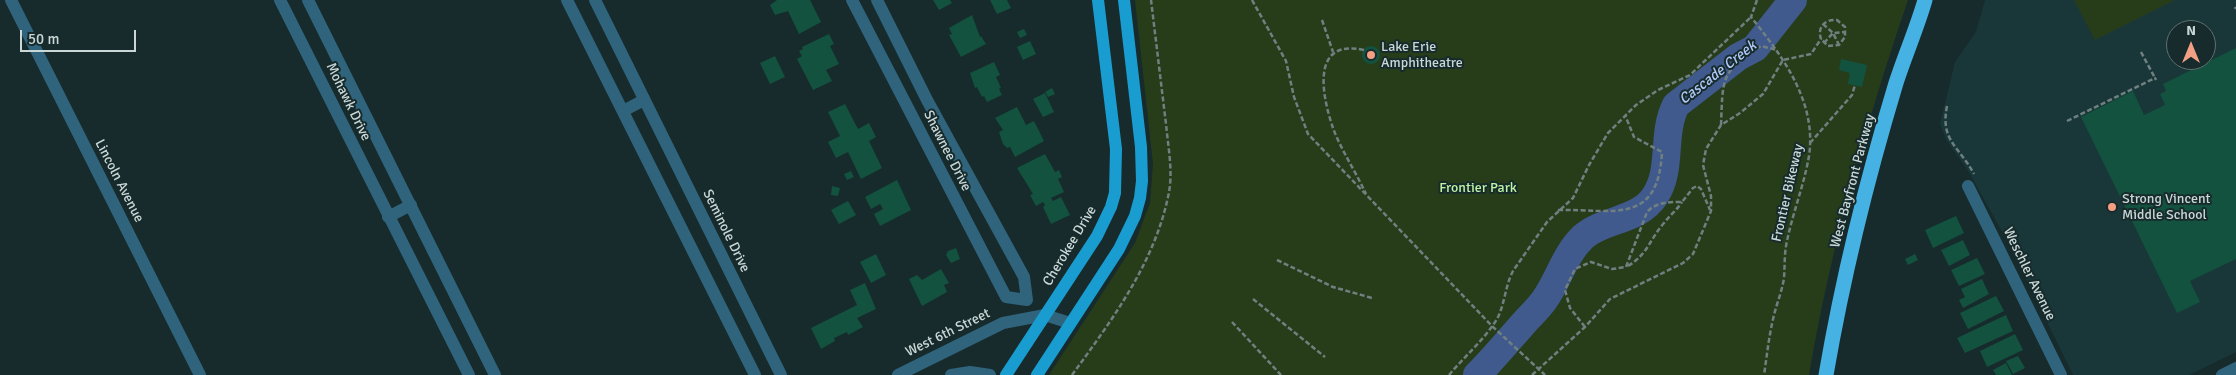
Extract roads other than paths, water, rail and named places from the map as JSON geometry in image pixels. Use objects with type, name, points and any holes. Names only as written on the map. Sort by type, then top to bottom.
[{"type":"highway","name":"West Bayfront Parkway","points":[[1826,375],[1844,282],[1867,188],[1898,76],[1925,0]]},
{"type":"main road","name":"Cherokee Drive","points":[[1006,375],[1097,236],[1111,207],[1115,193],[1116,149],[1098,0]]},
{"type":"main road","points":[[1036,375],[1124,240],[1135,216],[1140,198],[1143,163],[1124,0]]},
{"type":"street","name":"Lincoln Avenue","points":[[11,0],[200,375]]},
{"type":"street","name":"Mohawk Drive","points":[[280,0],[469,375]]},
{"type":"street","name":"Mohawk Drive","points":[[308,0],[495,375]]},
{"type":"street","points":[[567,0],[754,375]]},
{"type":"street","name":"Seminole Drive","points":[[595,0],[781,375]]},
{"type":"street","name":"Shawnee Drive","points":[[852,0],[1006,297],[1027,300],[1045,315]]},
{"type":"street","name":"Shawnee Drive","points":[[878,0],[927,100],[1024,277],[1027,300]]},
{"type":"street","points":[[623,111],[644,100]]},
{"type":"street","name":"Weschler Avenue","points":[[1973,184],[2061,375]]},
{"type":"street","points":[[388,217],[411,205]]},
{"type":"street","name":"West 6th Street","points":[[898,375],[1003,323],[1045,315],[1070,323]]},
{"type":"street","points":[[2222,375],[2236,368]]},
{"type":"street","points":[[951,375],[970,372],[990,375]]},
{"type":"waterway","name":"Cascade Creek","points":[[1477,375],[1543,302],[1571,251],[1583,237],[1591,231],[1640,210],[1655,196],[1664,174],[1669,128],[1676,105],[1738,57],[1755,48],[1793,0]]},
{"type":"place","name":"Lake Erie Amphitheatre","points":[[1371,55]]},
{"type":"place","name":"Strong Vincent Middle School","points":[[2112,207]]},
{"type":"park label","name":"Frontier Park","points":[[1478,188]]}]
